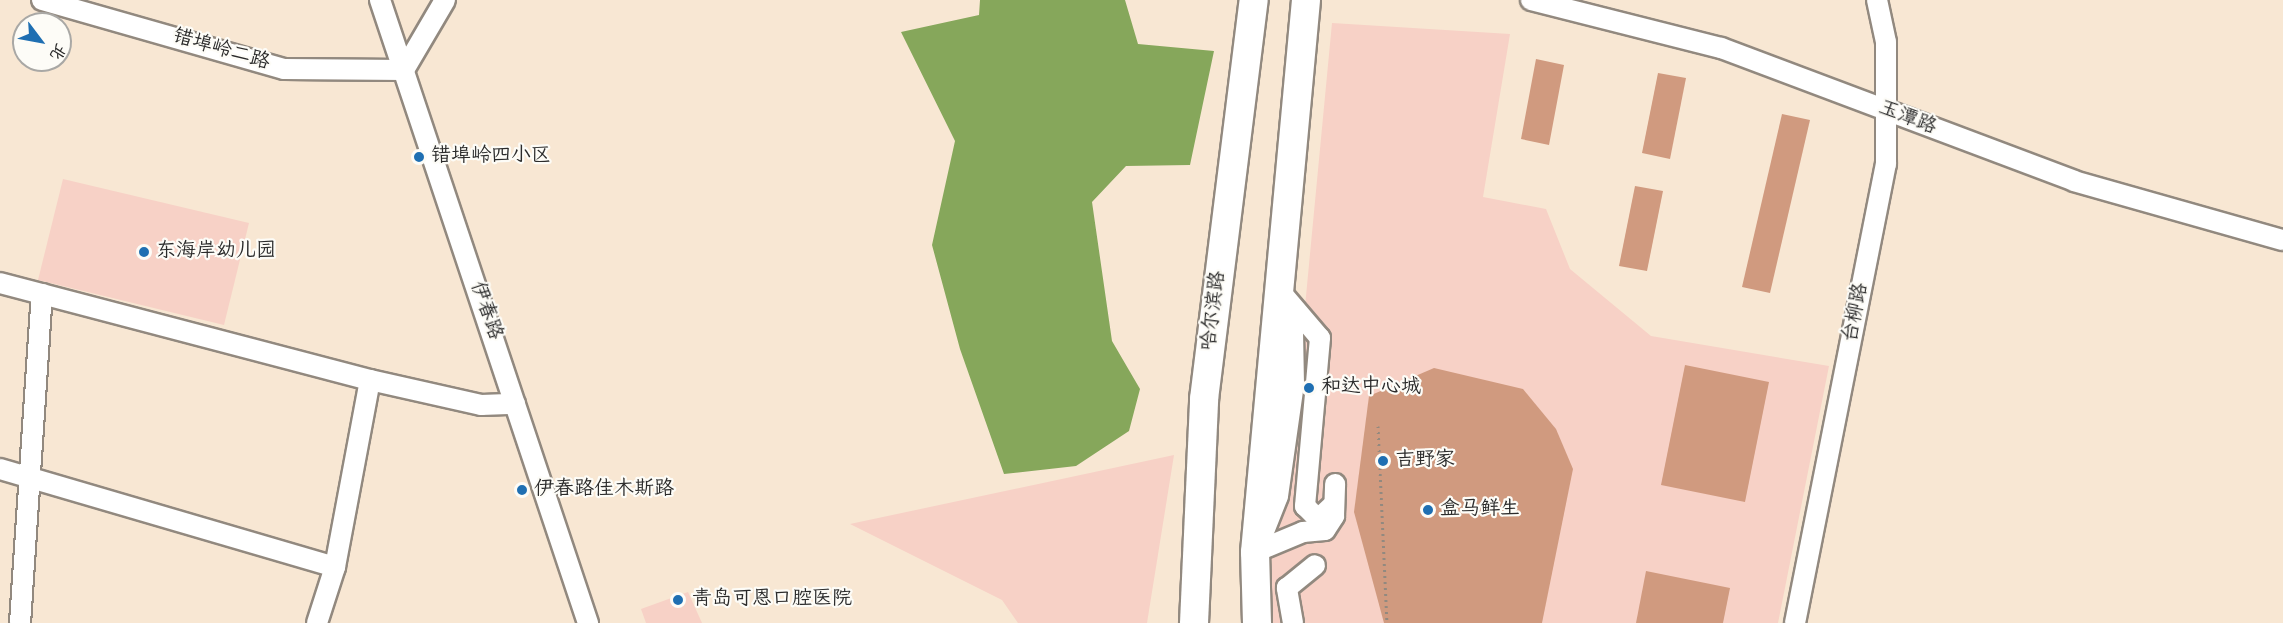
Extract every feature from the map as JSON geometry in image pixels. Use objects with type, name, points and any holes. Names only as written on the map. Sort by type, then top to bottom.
[{"type":"highway","name":"哈尔滨路","points":[[1194,623],[1204,399],[1254,0]]},
{"type":"highway","points":[[1257,623],[1255,552],[1306,0]]},
{"type":"street","name":"错埠岭二路","points":[[42,0],[284,69],[404,70]]},
{"type":"street","name":"伊春路","points":[[380,0],[588,623]]},
{"type":"street","points":[[404,70],[445,0]]},
{"type":"street","name":"玉潭路","points":[[1531,0],[1721,48],[2074,181],[2283,240]]},
{"type":"street","name":"台柳路","points":[[1795,623],[1886,164],[1886,42],[1877,0]]},
{"type":"street","points":[[0,282],[370,380],[481,405],[516,404]]},
{"type":"street","points":[[20,623],[28,476],[42,294]]},
{"type":"street","points":[[1255,552],[1303,532],[1325,530],[1334,494],[1318,519],[1305,506],[1320,338],[1278,300]]},
{"type":"street","points":[[317,623],[335,567],[370,380]]},
{"type":"street","points":[[0,469],[335,567]]},
{"type":"street","points":[[1293,623],[1287,588],[1315,565]]},
{"type":"path","points":[[1378,426],[1387,623]]},
{"type":"shaded area","name":"和达中心城","points":[[1332,23],[1510,34],[1483,197],[1546,209],[1570,269],[1651,336],[1829,366],[1778,623],[1262,623],[1259,568],[1286,506]]},
{"type":"shaded area","name":"东海岸幼儿园","points":[[63,179],[249,223],[224,325],[38,280]]},
{"type":"shaded area","points":[[1174,455],[1147,623],[1018,623],[1002,600],[850,524]]},
{"type":"shaded area","name":"青岛可恩口腔医院","points":[[688,592],[702,623],[646,623],[641,609]]},
{"type":"green space","points":[[980,0],[1125,0],[1138,44],[1214,51],[1190,165],[1126,166],[1092,202],[1112,341],[1140,389],[1129,431],[1076,466],[1004,474],[960,349],[932,245],[955,141],[901,32],[979,15]]},
{"type":"building","points":[[1536,59],[1564,65],[1549,145],[1521,139]]},
{"type":"building","points":[[1658,73],[1686,78],[1670,159],[1642,153]]},
{"type":"building","points":[[1782,114],[1810,120],[1770,293],[1742,287]]},
{"type":"building","points":[[1635,186],[1663,191],[1647,271],[1619,266]]},
{"type":"building","points":[[1685,365],[1769,382],[1745,502],[1661,485]]},
{"type":"building","points":[[1434,368],[1523,389],[1556,429],[1573,469],[1542,623],[1384,623],[1354,512],[1369,396]]},
{"type":"building","points":[[1646,571],[1730,588],[1723,623],[1636,623]]},
{"type":"place","name":"错埠岭四小区","points":[[419,157]]},
{"type":"place","name":"东海岸幼儿园","points":[[144,252]]},
{"type":"place","name":"和达中心城","points":[[1309,388]]},
{"type":"place","name":"吉野家","points":[[1383,461]]},
{"type":"place","name":"伊春路佳木斯路","points":[[522,490]]},
{"type":"place","name":"盒马鲜生","points":[[1428,510]]},
{"type":"place","name":"青岛可恩口腔医院","points":[[678,600]]}]
